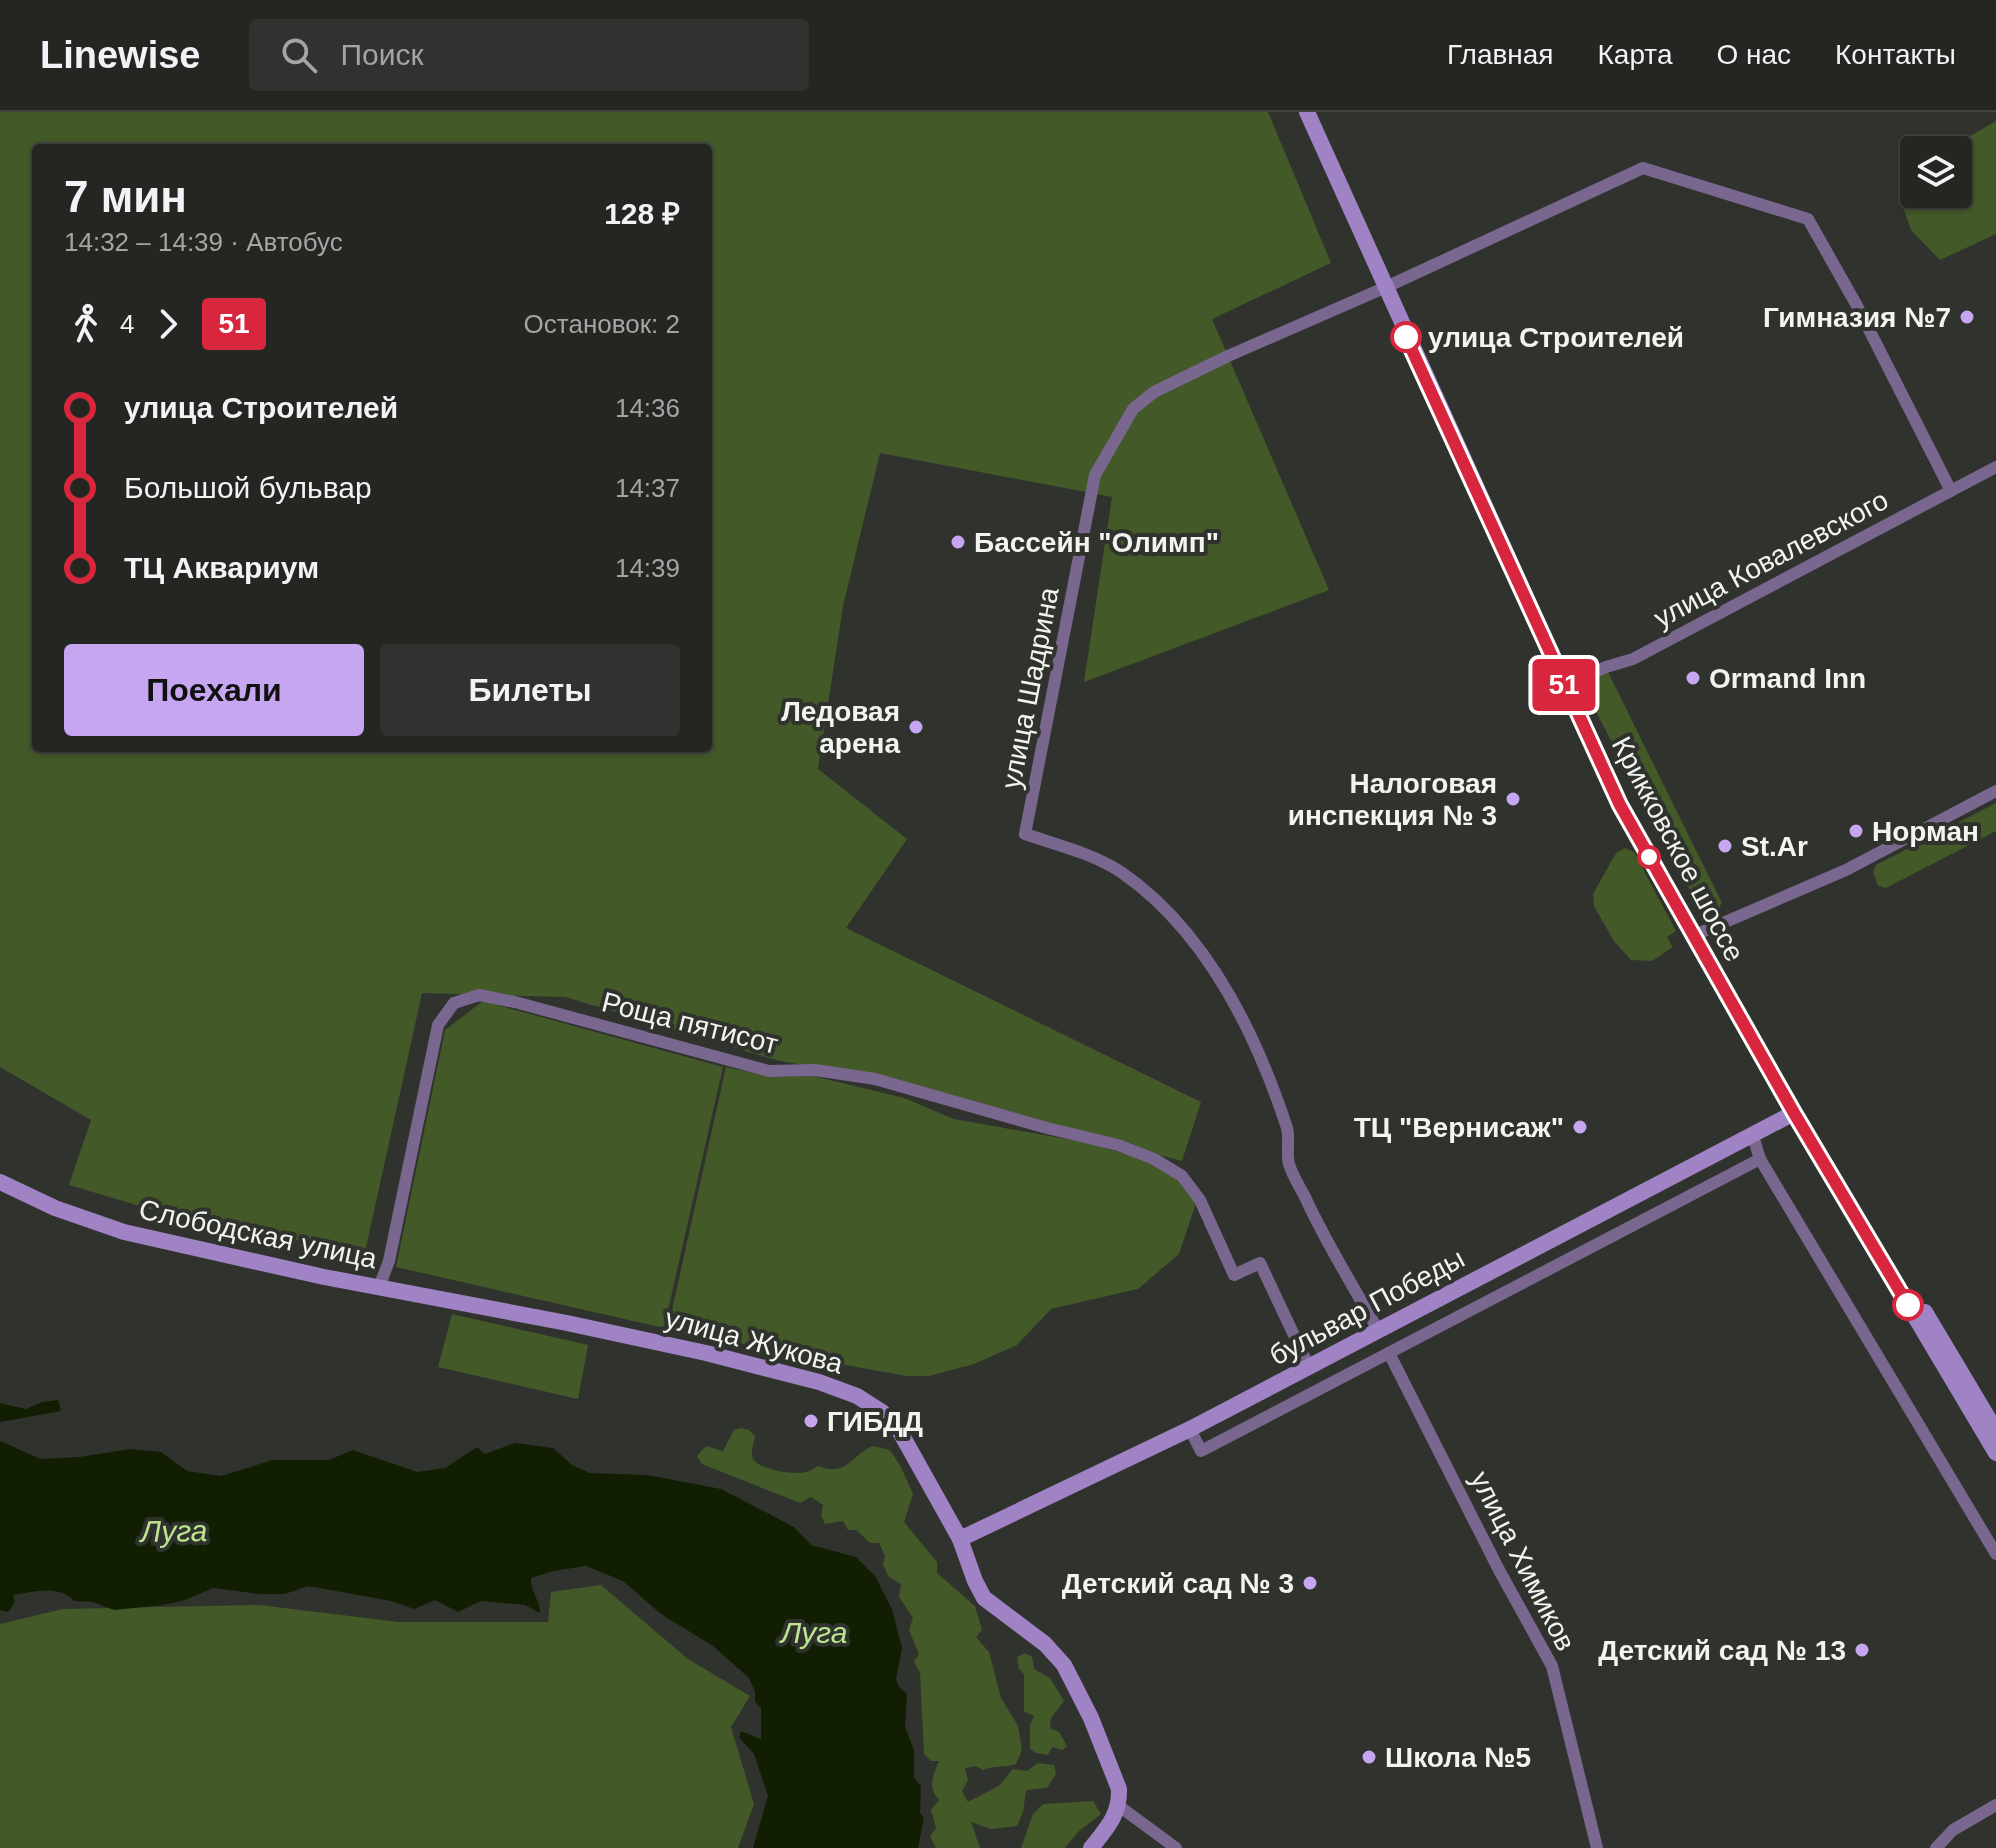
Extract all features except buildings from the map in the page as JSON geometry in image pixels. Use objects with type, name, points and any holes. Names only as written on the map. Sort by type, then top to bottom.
[{"type":"street","name":"Крикковское шоссе","points":[[1307,112],[1568,684],[1620,805],[1699,933],[1794,1113],[1996,1453]]},
{"type":"street","points":[[1315,112],[1388,286],[1643,168],[1808,219],[1856,304],[1951,491]]},
{"type":"street","name":"улица Шадрина","points":[[1378,1330],[1317,1224],[1289,1164],[1288,1133],[1272,1088],[1242,1022],[1205,956],[1160,902],[1119,871],[1087,855],[1025,834],[1095,475],[1133,409],[1154,392],[1228,356],[1388,286]]},
{"type":"street","name":"улица Ковалевского","points":[[1568,684],[1633,659],[1996,467]]},
{"type":"street","points":[[1996,791],[1846,870],[1699,933],[1996,1431]]},
{"type":"street","name":"Роща пятисот","points":[[379,1287],[389,1261],[438,1025],[454,1003],[479,995],[769,1071],[815,1070],[875,1079],[1118,1145],[1154,1159],[1182,1176],[1200,1200],[1234,1275],[1260,1263],[1309,1367]]},
{"type":"street","name":"бульвар Победы","points":[[960,1539],[1190,1429],[1794,1113]]},
{"type":"street","points":[[1753,1136],[1760,1159],[1996,1554]]},
{"type":"street","points":[[1190,1429],[1201,1451],[1760,1159]]},
{"type":"street","name":"Слободская улица","points":[[0,1182],[55,1208],[124,1232],[379,1287],[567,1323]]},
{"type":"street","name":"улица Жукова","points":[[567,1323],[777,1370],[857,1396],[882,1412],[899,1430],[960,1539],[984,1598],[1045,1644],[1064,1665],[1113,1770],[1119,1789],[1119,1806]]},
{"type":"street","name":"улица Химиков","points":[[1389,1353],[1499,1570],[1552,1666],[1597,1848]]},
{"type":"street","points":[[1936,1848],[1953,1830],[1996,1805]]},
{"type":"street","points":[[1091,1848],[1115,1817],[1119,1806],[1176,1848]]},
{"type":"green space","points":[[0,112],[1268,112],[1331,263],[1212,319],[1329,590],[1084,682],[1112,497],[880,453],[843,606],[818,769],[907,839],[846,928],[1201,1102],[1182,1161],[875,1079],[776,1060],[565,997],[422,993],[365,1252],[194,1222],[69,1185],[91,1120],[0,1067]]},
{"type":"green space","points":[[1996,121],[1996,234],[1940,260],[1911,230],[1903,208],[1972,208],[1970,136]]},
{"type":"green space","points":[[1607,670],[1722,903],[1716,912],[1701,909],[1694,898],[1584,689],[1590,678]]},
{"type":"green space","points":[[1996,803],[1996,831],[1886,888],[1878,886],[1873,872],[1876,865]]},
{"type":"green space","points":[[1625,848],[1634,852],[1676,931],[1667,937],[1673,947],[1652,961],[1631,960],[1614,941],[1594,906],[1593,894],[1616,853]]},
{"type":"green space","points":[[483,1001],[723,1067],[664,1328],[396,1267],[445,1030]]},
{"type":"green space","points":[[726,1067],[772,1077],[813,1076],[904,1098],[954,1119],[1083,1142],[1134,1156],[1182,1180],[1196,1203],[1179,1254],[1138,1289],[1051,1309],[1017,1345],[974,1364],[929,1376],[907,1376],[812,1359],[668,1328]]},
{"type":"green space","points":[[452,1314],[588,1345],[578,1399],[438,1367]]},
{"type":"green space","points":[[741,1428],[755,1436],[754,1461],[785,1472],[806,1472],[818,1466],[836,1469],[873,1446],[890,1450],[913,1494],[904,1522],[937,1562],[937,1573],[975,1606],[982,1630],[976,1637],[989,1652],[1001,1698],[1018,1726],[1022,1750],[1016,1764],[983,1770],[976,1766],[965,1768],[968,1780],[962,1791],[968,1802],[1000,1785],[1013,1769],[1027,1771],[1038,1763],[1054,1765],[1056,1774],[1047,1788],[1026,1790],[1023,1812],[1017,1826],[991,1829],[971,1822],[980,1848],[936,1848],[930,1836],[936,1828],[931,1810],[939,1800],[932,1781],[939,1761],[931,1761],[924,1754],[920,1673],[914,1662],[919,1654],[909,1630],[913,1618],[899,1597],[901,1584],[888,1576],[879,1543],[870,1543],[856,1530],[848,1530],[843,1521],[825,1524],[821,1516],[823,1505],[811,1497],[800,1503],[702,1464],[697,1456],[706,1446],[723,1451],[734,1430]]},
{"type":"green space","points":[[601,1585],[688,1659],[750,1696],[731,1727],[754,1804],[738,1848],[0,1848],[0,1624],[63,1609],[259,1605],[399,1622],[548,1622],[551,1592]]},
{"type":"green space","points":[[1025,1653],[1032,1657],[1034,1669],[1050,1678],[1064,1701],[1051,1718],[1050,1728],[1059,1732],[1067,1746],[1062,1750],[1052,1747],[1048,1755],[1030,1749],[1030,1725],[1034,1716],[1024,1711],[1024,1674],[1019,1669],[1017,1657]]},
{"type":"green space","points":[[1093,1801],[1101,1814],[1079,1831],[1065,1848],[1021,1848],[1033,1814],[1043,1804]]},
{"type":"water","points":[[58,1400],[61,1411],[0,1422],[0,1403],[26,1409],[42,1402]]},
{"type":"water","name":"Луга","points":[[0,1441],[41,1459],[130,1449],[161,1452],[187,1471],[221,1476],[273,1460],[329,1460],[353,1450],[417,1472],[445,1468],[477,1447],[485,1454],[515,1443],[553,1448],[572,1465],[590,1473],[647,1475],[721,1489],[794,1527],[811,1545],[856,1557],[875,1576],[892,1609],[902,1648],[896,1680],[907,1694],[905,1727],[914,1750],[914,1778],[921,1786],[920,1813],[924,1818],[918,1848],[753,1848],[768,1796],[754,1754],[739,1737],[741,1731],[761,1739],[761,1708],[755,1702],[755,1691],[749,1678],[713,1646],[661,1614],[623,1581],[586,1566],[531,1578],[540,1613],[525,1605],[481,1601],[458,1612],[435,1600],[414,1609],[391,1601],[308,1586],[285,1594],[213,1588],[163,1605],[114,1610],[93,1602],[74,1601],[61,1592],[37,1591],[13,1595],[15,1602],[8,1612],[0,1610]]},
{"type":"bus line","name":"51","points":[[1406,337],[1620,805],[1794,1113],[1908,1305]]},
{"type":"place","name":"Гимназия №7","points":[[1967,317]]},
{"type":"place","name":"улица Строителей","points":[[1406,337]]},
{"type":"place","name":"Бассейн \"Олимп\"","points":[[958,542]]},
{"type":"place","name":"Ormand Inn","points":[[1693,678]]},
{"type":"place","name":"Ледовая арена","points":[[916,727]]},
{"type":"place","name":"Налоговая инспекция № 3","points":[[1513,799]]},
{"type":"place","name":"Норман","points":[[1856,831]]},
{"type":"place","name":"St.Ar","points":[[1725,846]]},
{"type":"place","name":"ТЦ \"Вернисаж\"","points":[[1580,1127]]},
{"type":"place","name":"ГИБДД","points":[[811,1421]]},
{"type":"place","name":"Детский сад № 3","points":[[1310,1583]]},
{"type":"place","name":"Детский сад № 13","points":[[1862,1650]]},
{"type":"place","name":"Школа №5","points":[[1369,1757]]}]
